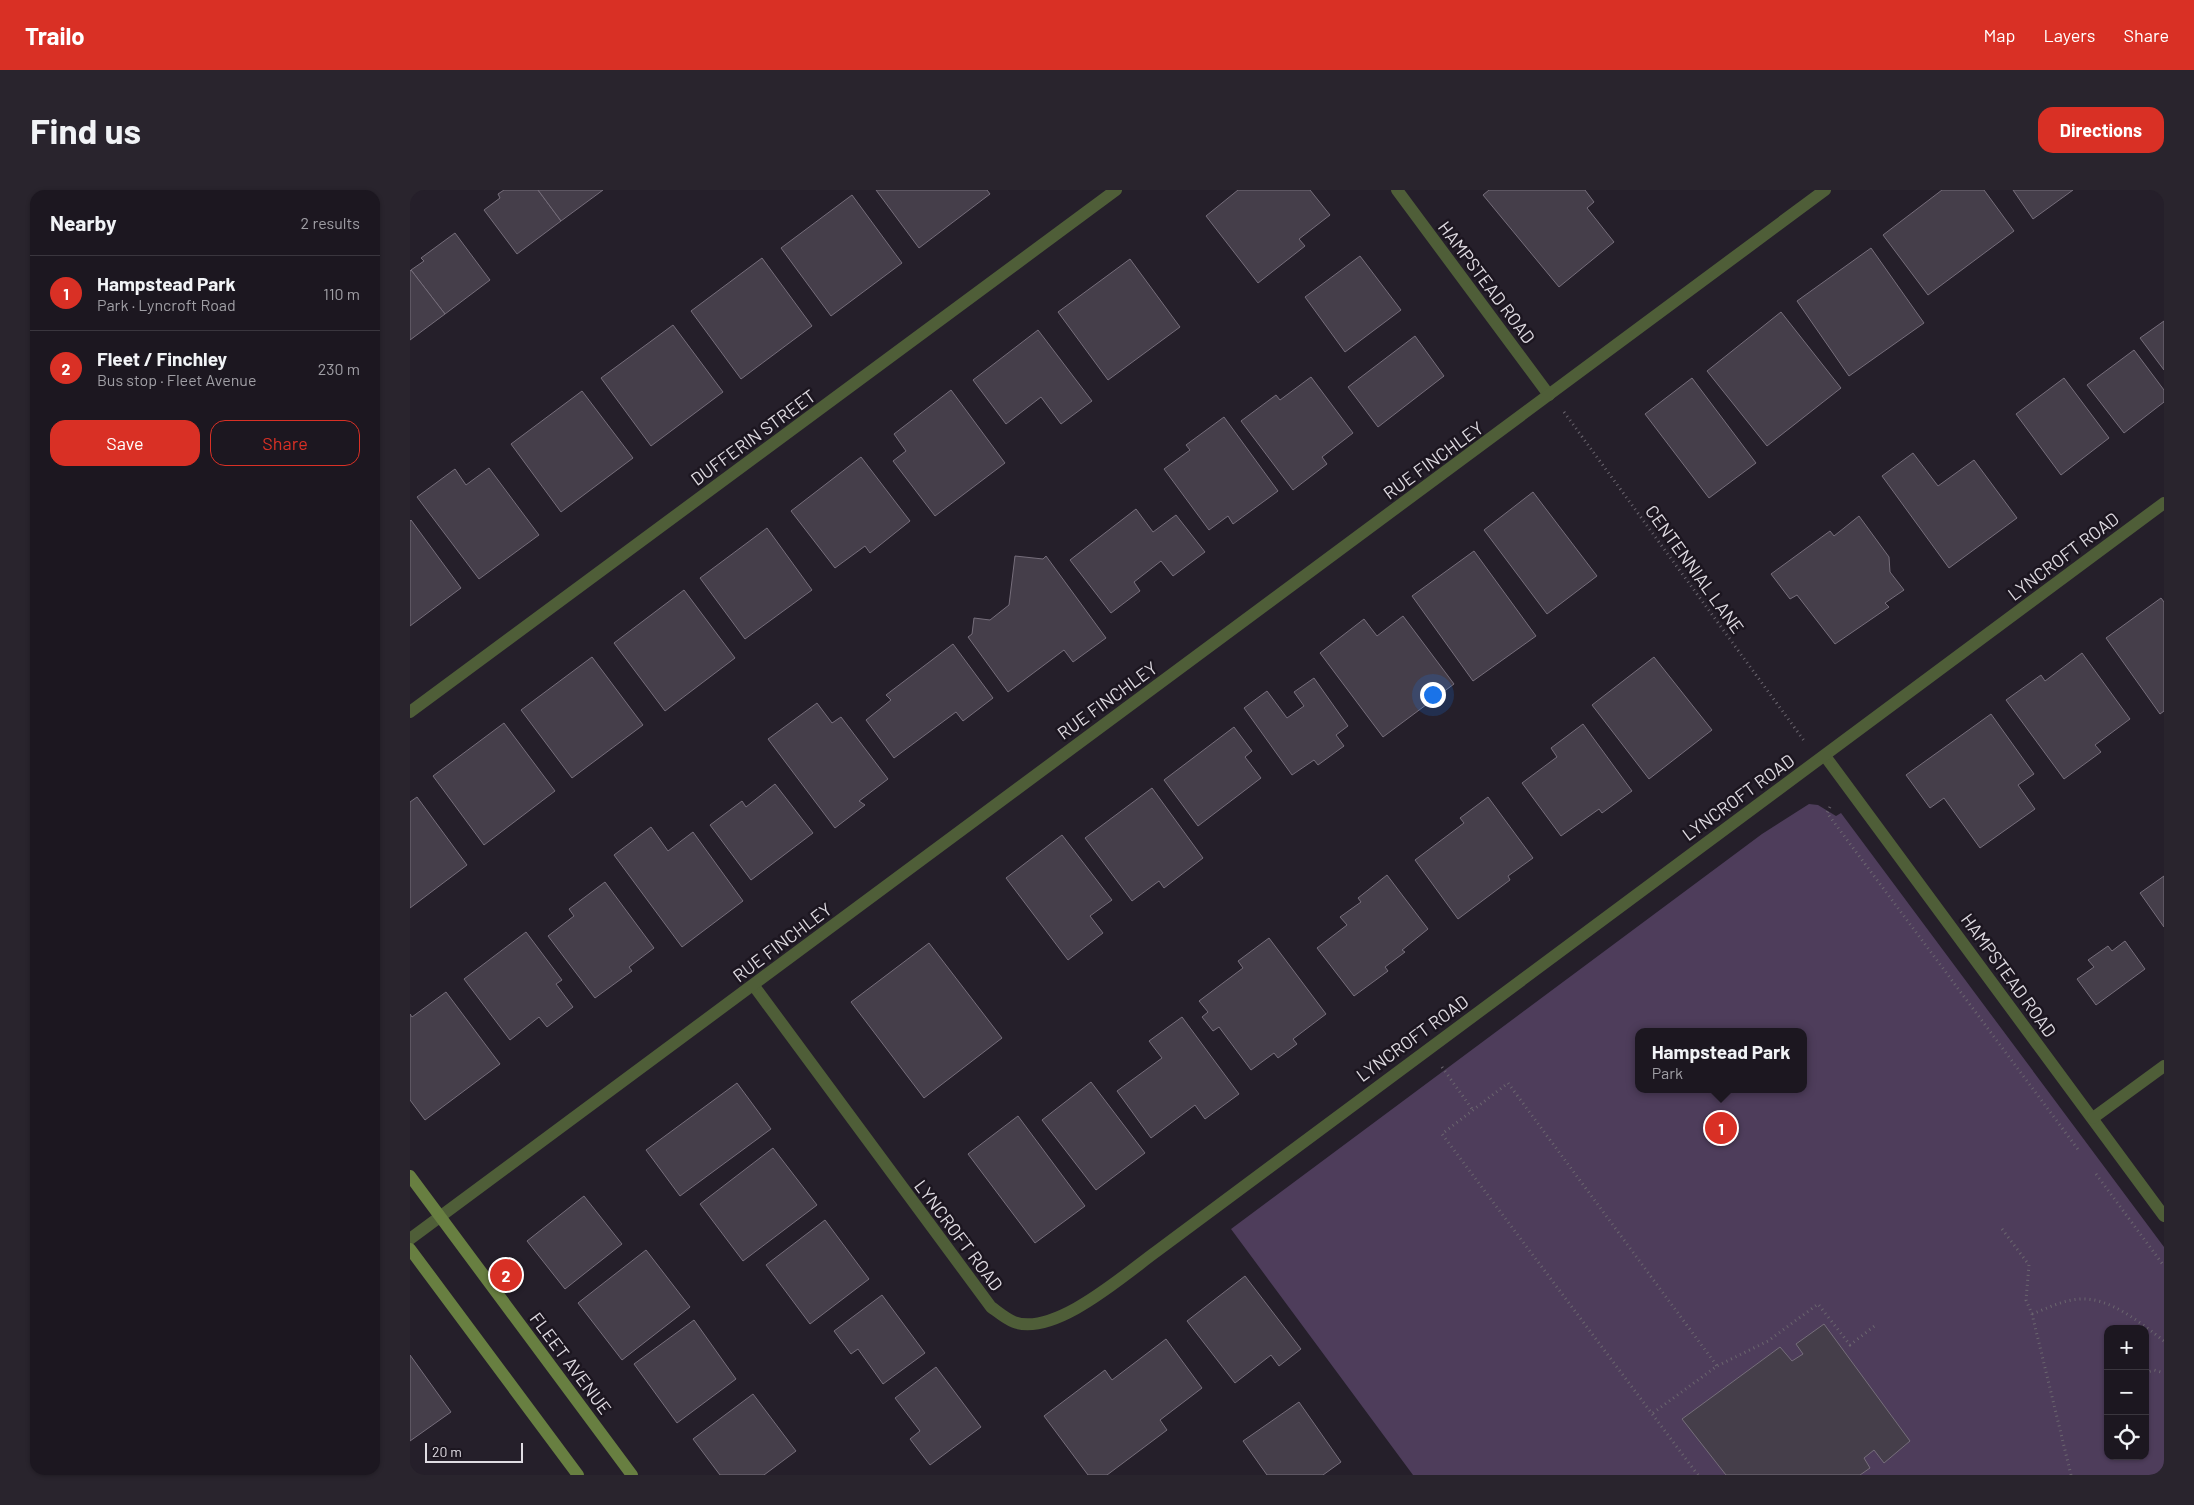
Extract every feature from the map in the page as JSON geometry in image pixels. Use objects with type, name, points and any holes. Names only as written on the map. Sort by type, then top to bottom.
[{"type":"main road","name":"FLEET AVENUE","points":[[410,1176],[632,1475]]},
{"type":"main road","points":[[410,1249],[578,1475]]},
{"type":"street","name":"DUFFERIN STREET","points":[[410,712],[1116,190]]},
{"type":"street","name":"HAMPSTEAD ROAD","points":[[1397,190],[1549,395]]},
{"type":"street","name":"RUE FINCHLEY","points":[[410,1239],[754,986],[1825,190]]},
{"type":"street","name":"LYNCROFT ROAD","points":[[754,986],[991,1307],[1014,1322],[1040,1323],[1065,1315],[1084,1304],[2164,503]]},
{"type":"street","name":"HAMPSTEAD ROAD","points":[[1825,756],[2164,1216]]},
{"type":"street","points":[[2093,1118],[2164,1066]]},
{"type":"path","name":"CENTENNIAL LANE","points":[[1566,414],[1802,740]]},
{"type":"path","points":[[1830,807],[1827,813],[2080,1152]]},
{"type":"path","points":[[1441,1066],[1472,1109]]},
{"type":"path","points":[[1698,1475],[1442,1134],[1508,1083],[1717,1366]]},
{"type":"path","points":[[2096,1174],[2164,1266]]},
{"type":"path","points":[[2002,1229],[2029,1266],[2026,1300],[2032,1314],[2071,1475]]},
{"type":"path","points":[[2032,1314],[2059,1303],[2081,1299],[2103,1303],[2129,1315],[2164,1341]]},
{"type":"path","points":[[1653,1413],[1717,1366],[1768,1341],[1818,1304],[1850,1345],[1877,1324]]},
{"type":"path","points":[[2149,1371],[2164,1372]]},
{"type":"shaded area","points":[[1809,804],[1818,805],[1836,816],[1841,813],[2164,1247],[2164,1475],[1413,1475],[1231,1229],[1762,834]]},
{"type":"building","points":[[504,190],[538,190],[561,221],[517,254],[484,210],[500,198],[498,194]]},
{"type":"building","points":[[538,190],[603,190],[561,221]]},
{"type":"building","points":[[876,190],[987,190],[990,194],[919,248]]},
{"type":"building","points":[[1238,190],[1310,190],[1330,215],[1299,239],[1305,246],[1258,283],[1206,216]]},
{"type":"building","points":[[1489,190],[1585,190],[1594,202],[1587,208],[1614,242],[1559,287],[1483,195]]},
{"type":"building","points":[[1942,190],[1984,190],[2014,231],[1928,295],[1883,235]]},
{"type":"building","points":[[2013,190],[2073,190],[2033,219]]},
{"type":"building","points":[[852,195],[902,263],[831,316],[781,248]]},
{"type":"building","points":[[455,233],[490,280],[445,314],[411,270],[424,261],[421,258]]},
{"type":"building","points":[[1871,248],[1924,323],[1849,376],[1797,301]]},
{"type":"building","points":[[1360,256],[1401,310],[1345,352],[1305,297]]},
{"type":"building","points":[[762,258],[812,326],[741,379],[691,311]]},
{"type":"building","points":[[1130,259],[1180,327],[1108,380],[1058,312]]},
{"type":"building","points":[[410,271],[445,314],[410,340]]},
{"type":"building","points":[[1781,312],[1841,388],[1767,446],[1707,371]]},
{"type":"building","points":[[2164,321],[2164,370],[2140,338]]},
{"type":"building","points":[[673,325],[723,392],[651,446],[601,378]]},
{"type":"building","points":[[1038,330],[1092,401],[1061,424],[1041,397],[1006,424],[973,380]]},
{"type":"building","points":[[1415,336],[1444,376],[1378,427],[1348,387]]},
{"type":"building","points":[[2134,350],[2164,390],[2164,402],[2124,433],[2087,385]]},
{"type":"building","points":[[1311,377],[1353,433],[1322,457],[1327,464],[1293,490],[1241,421],[1276,395],[1280,400]]},
{"type":"building","points":[[1692,378],[1756,463],[1709,498],[1645,414]]},
{"type":"building","points":[[2064,378],[2109,438],[2061,475],[2016,414]]},
{"type":"building","points":[[951,390],[1005,463],[935,516],[893,461],[906,451],[894,434]]},
{"type":"building","points":[[582,391],[633,458],[561,512],[511,444]]},
{"type":"building","points":[[1224,417],[1278,491],[1233,524],[1228,516],[1209,530],[1164,469],[1190,450],[1186,445]]},
{"type":"building","points":[[1913,453],[1938,486],[1974,460],[2017,518],[1949,568],[1882,476]]},
{"type":"building","points":[[861,457],[910,521],[870,553],[865,546],[835,568],[791,511]]},
{"type":"building","points":[[489,468],[539,535],[479,579],[417,497],[455,469],[466,485]]},
{"type":"building","points":[[1533,492],[1597,576],[1547,614],[1484,530]]},
{"type":"building","points":[[1136,509],[1153,532],[1176,515],[1205,552],[1173,576],[1161,561],[1134,582],[1140,591],[1111,613],[1070,560]]},
{"type":"building","points":[[1859,516],[1889,557],[1890,572],[1904,590],[1885,603],[1889,607],[1835,644],[1797,595],[1790,599],[1771,574],[1830,531],[1834,536]]},
{"type":"building","points":[[410,521],[461,588],[410,626]]},
{"type":"building","points":[[767,528],[812,590],[745,639],[700,578]]},
{"type":"building","points":[[1474,551],[1536,636],[1473,681],[1412,596]]},
{"type":"building","points":[[1015,556],[1043,559],[1046,556],[1106,638],[1073,662],[1064,650],[1008,692],[968,637],[972,634],[974,618],[990,620],[1009,605]]},
{"type":"building","points":[[684,590],[735,658],[665,711],[614,643]]},
{"type":"building","points":[[2161,598],[2164,602],[2164,711],[2160,714],[2106,638]]},
{"type":"building","points":[[1403,616],[1454,684],[1383,737],[1320,653],[1364,619],[1377,636]]},
{"type":"building","points":[[953,644],[993,698],[963,721],[956,712],[894,758],[866,720],[891,700],[886,695]]},
{"type":"building","points":[[2082,653],[2130,719],[2095,745],[2101,752],[2064,779],[2006,700],[2041,675],[2045,681]]},
{"type":"building","points":[[592,657],[643,725],[572,778],[521,710]]},
{"type":"building","points":[[1654,657],[1712,730],[1649,779],[1592,705]]},
{"type":"building","points":[[1314,678],[1348,726],[1336,735],[1344,746],[1318,765],[1314,760],[1292,775],[1244,708],[1267,691],[1287,718],[1304,706],[1294,692]]},
{"type":"building","points":[[817,703],[832,723],[841,717],[888,779],[859,801],[865,805],[835,828],[768,739]]},
{"type":"building","points":[[1991,714],[2034,774],[2018,785],[2035,809],[1980,848],[1944,798],[1930,808],[1906,775]]},
{"type":"building","points":[[504,723],[555,791],[484,845],[433,776]]},
{"type":"building","points":[[1583,724],[1632,791],[1602,813],[1599,809],[1561,836],[1522,783],[1557,757],[1551,748]]},
{"type":"building","points":[[1234,727],[1252,751],[1245,757],[1261,778],[1198,826],[1164,780]]},
{"type":"building","points":[[775,784],[813,833],[751,880],[710,825],[742,801],[746,807]]},
{"type":"building","points":[[1152,788],[1203,858],[1164,888],[1159,881],[1132,901],[1085,838]]},
{"type":"building","points":[[417,797],[467,865],[410,908],[410,802]]},
{"type":"building","points":[[1488,797],[1533,858],[1508,876],[1510,880],[1458,919],[1415,860],[1464,823],[1460,818]]},
{"type":"building","points":[[651,827],[668,851],[693,832],[743,901],[682,947],[614,855]]},
{"type":"building","points":[[1062,835],[1112,900],[1090,916],[1103,933],[1068,960],[1006,878]]},
{"type":"building","points":[[1387,875],[1428,929],[1402,950],[1405,952],[1385,967],[1388,971],[1354,996],[1317,948],[1347,925],[1340,917],[1361,902],[1358,898]]},
{"type":"building","points":[[2164,876],[2164,927],[2140,893]]},
{"type":"building","points":[[605,882],[654,948],[629,967],[632,971],[595,998],[548,936],[574,916],[569,909]]},
{"type":"building","points":[[526,932],[562,980],[556,984],[573,1007],[547,1027],[539,1017],[510,1040],[464,979]]},
{"type":"building","points":[[1269,938],[1326,1014],[1293,1039],[1297,1044],[1278,1058],[1274,1053],[1251,1070],[1219,1027],[1213,1031],[1202,1017],[1208,1012],[1199,1001],[1243,968],[1238,961]]},
{"type":"building","points":[[2125,941],[2145,969],[2096,1005],[2077,979],[2094,967],[2088,960],[2108,946],[2112,951]]},
{"type":"building","points":[[929,943],[1002,1038],[924,1098],[851,1002]]},
{"type":"building","points":[[446,992],[500,1064],[425,1120],[410,1100],[410,1014],[412,1017]]},
{"type":"building","points":[[1182,1017],[1239,1094],[1205,1119],[1195,1105],[1151,1138],[1117,1091],[1162,1058],[1149,1041]]},
{"type":"building","points":[[1091,1082],[1145,1153],[1096,1190],[1042,1120]]},
{"type":"building","points":[[737,1083],[771,1129],[680,1196],[646,1150]]},
{"type":"building","points":[[1018,1116],[1085,1206],[1035,1243],[968,1154]]},
{"type":"building","points":[[773,1148],[817,1205],[743,1261],[700,1204]]},
{"type":"building","points":[[584,1196],[622,1244],[565,1289],[527,1241]]},
{"type":"building","points":[[825,1220],[869,1279],[810,1324],[766,1265]]},
{"type":"building","points":[[646,1250],[690,1307],[622,1360],[578,1303]]},
{"type":"building","points":[[1245,1276],[1301,1349],[1279,1366],[1271,1355],[1235,1383],[1187,1321]]},
{"type":"building","points":[[882,1295],[925,1353],[883,1384],[858,1349],[851,1354],[834,1331]]},
{"type":"building","points":[[694,1320],[736,1379],[677,1423],[634,1364]]},
{"type":"building","points":[[1824,1324],[1910,1441],[1884,1463],[1874,1450],[1864,1458],[1870,1468],[1860,1475],[1726,1475],[1682,1419],[1780,1347],[1792,1361],[1803,1354],[1796,1344]]},
{"type":"building","points":[[1166,1339],[1202,1388],[1160,1420],[1167,1430],[1107,1475],[1088,1475],[1044,1416],[1105,1370],[1112,1380]]},
{"type":"building","points":[[410,1355],[451,1412],[410,1441]]},
{"type":"building","points":[[936,1367],[981,1427],[930,1465],[910,1439],[920,1431],[895,1398]]},
{"type":"building","points":[[753,1394],[796,1451],[764,1475],[720,1475],[693,1439]]},
{"type":"building","points":[[1299,1402],[1341,1462],[1323,1475],[1267,1475],[1243,1441]]},
{"type":"place","name":"Hampstead Park","points":[[1721,1128]]},
{"type":"place","name":"Fleet / Finchley","points":[[506,1275]]}]
